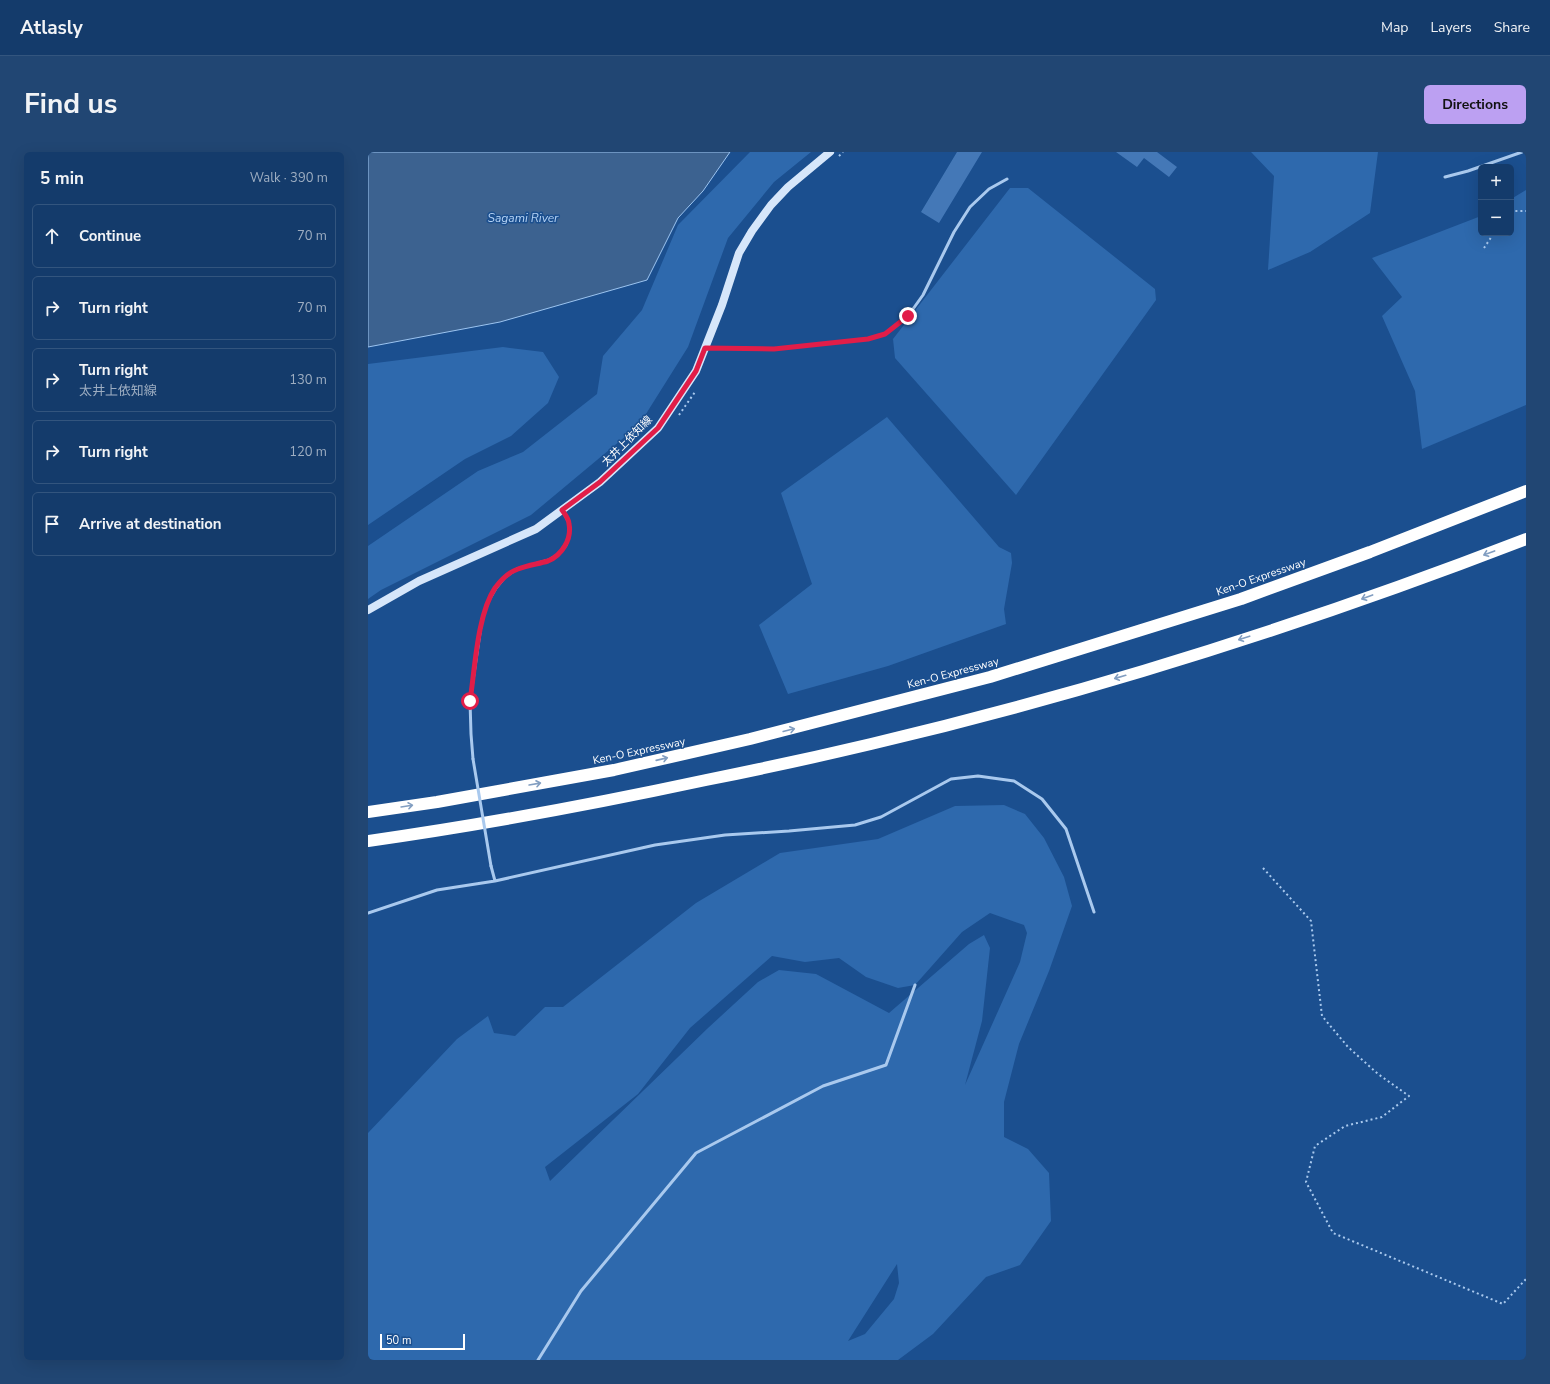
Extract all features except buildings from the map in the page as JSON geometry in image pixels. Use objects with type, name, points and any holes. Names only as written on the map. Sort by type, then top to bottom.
[{"type":"highway","name":"Ken-O Expressway","points":[[368,812],[614,770],[750,739],[990,676],[1240,599],[1370,552],[1526,490]]},
{"type":"highway","points":[[368,841],[441,831],[620,798],[864,746],[987,714],[1187,657],[1351,603],[1526,539]]},
{"type":"main road","name":"太井上依知線","points":[[368,610],[419,581],[536,529],[600,482],[658,428],[696,371],[722,305],[739,253],[752,231],[771,205],[788,187],[834,154]]},
{"type":"lane","points":[[1446,177],[1522,152]]},
{"type":"lane","points":[[705,348],[774,349],[868,339],[885,334],[908,316],[922,295],[954,232],[970,207],[989,189],[1007,180]]},
{"type":"lane","points":[[495,881],[491,866],[473,759],[470,701],[482,619],[489,600],[496,588],[506,577],[517,569],[549,560],[559,554],[566,545],[569,535],[569,523],[562,510]]},
{"type":"lane","points":[[368,913],[437,890],[495,881],[655,845],[725,835],[855,825],[881,817],[951,779],[978,776],[1014,781],[1042,799],[1066,829],[1094,912]]},
{"type":"lane","points":[[538,1360],[581,1290],[696,1153],[822,1086],[886,1065],[915,985]]},
{"type":"path","points":[[834,154],[843,152]]},
{"type":"path","points":[[1514,211],[1526,211]]},
{"type":"path","points":[[1484,248],[1492,236]]},
{"type":"path","points":[[1263,868],[1311,921],[1322,1016],[1348,1047],[1378,1074],[1409,1096],[1382,1117],[1345,1126],[1315,1146],[1306,1182],[1334,1233],[1503,1304],[1526,1279]]},
{"type":"shaded area","points":[[750,152],[811,152],[774,182],[728,238],[688,347],[639,425],[531,515],[381,590],[368,599],[368,546],[478,471],[523,452],[597,394],[603,356],[642,310],[678,225]]},
{"type":"shaded area","points":[[1251,152],[1378,152],[1370,213],[1310,252],[1268,270],[1274,176]]},
{"type":"shaded area","points":[[1010,188],[1028,188],[1155,289],[1156,300],[1016,495],[895,358],[893,339]]},
{"type":"shaded area","points":[[1526,190],[1526,405],[1422,449],[1415,391],[1382,316],[1402,297],[1372,258],[1478,217],[1478,236],[1514,236],[1514,197]]},
{"type":"shaded area","points":[[503,347],[543,352],[559,377],[548,403],[511,436],[465,459],[368,525],[368,364]]},
{"type":"shaded area","points":[[887,417],[999,547],[1011,553],[1012,563],[1004,609],[1006,624],[888,666],[788,694],[759,625],[812,584],[781,493]]},
{"type":"shaded area","points":[[1004,805],[1025,814],[1044,838],[1064,877],[1072,906],[1049,971],[1019,1044],[1004,1102],[1004,1137],[1028,1149],[1049,1173],[1051,1221],[1020,1265],[986,1277],[933,1334],[898,1360],[368,1360],[368,1133],[457,1039],[488,1016],[494,1033],[515,1036],[545,1007],[563,1007],[696,903],[780,853],[878,839],[955,806]],"holes":[[[990,913],[1024,925],[1027,933],[1020,962],[965,1085],[982,1021],[990,948],[984,935],[969,944],[889,1013],[816,974],[779,970],[758,982],[708,1028],[550,1181],[545,1167],[638,1094],[690,1028],[772,956],[805,962],[839,958],[866,977],[898,988],[915,985],[962,932]],[[897,1264],[899,1283],[894,1299],[865,1334],[848,1341]]]},
{"type":"water","name":"Sagami River","points":[[368,152],[730,152],[703,191],[678,218],[647,280],[500,322],[368,347]]},
{"type":"route","points":[[470,701],[482,619],[489,600],[496,588],[506,577],[517,569],[549,560],[559,554],[566,545],[569,535],[569,523],[562,510],[600,482],[658,428],[696,371],[705,348],[774,349],[868,339],[885,334],[908,316]]}]
